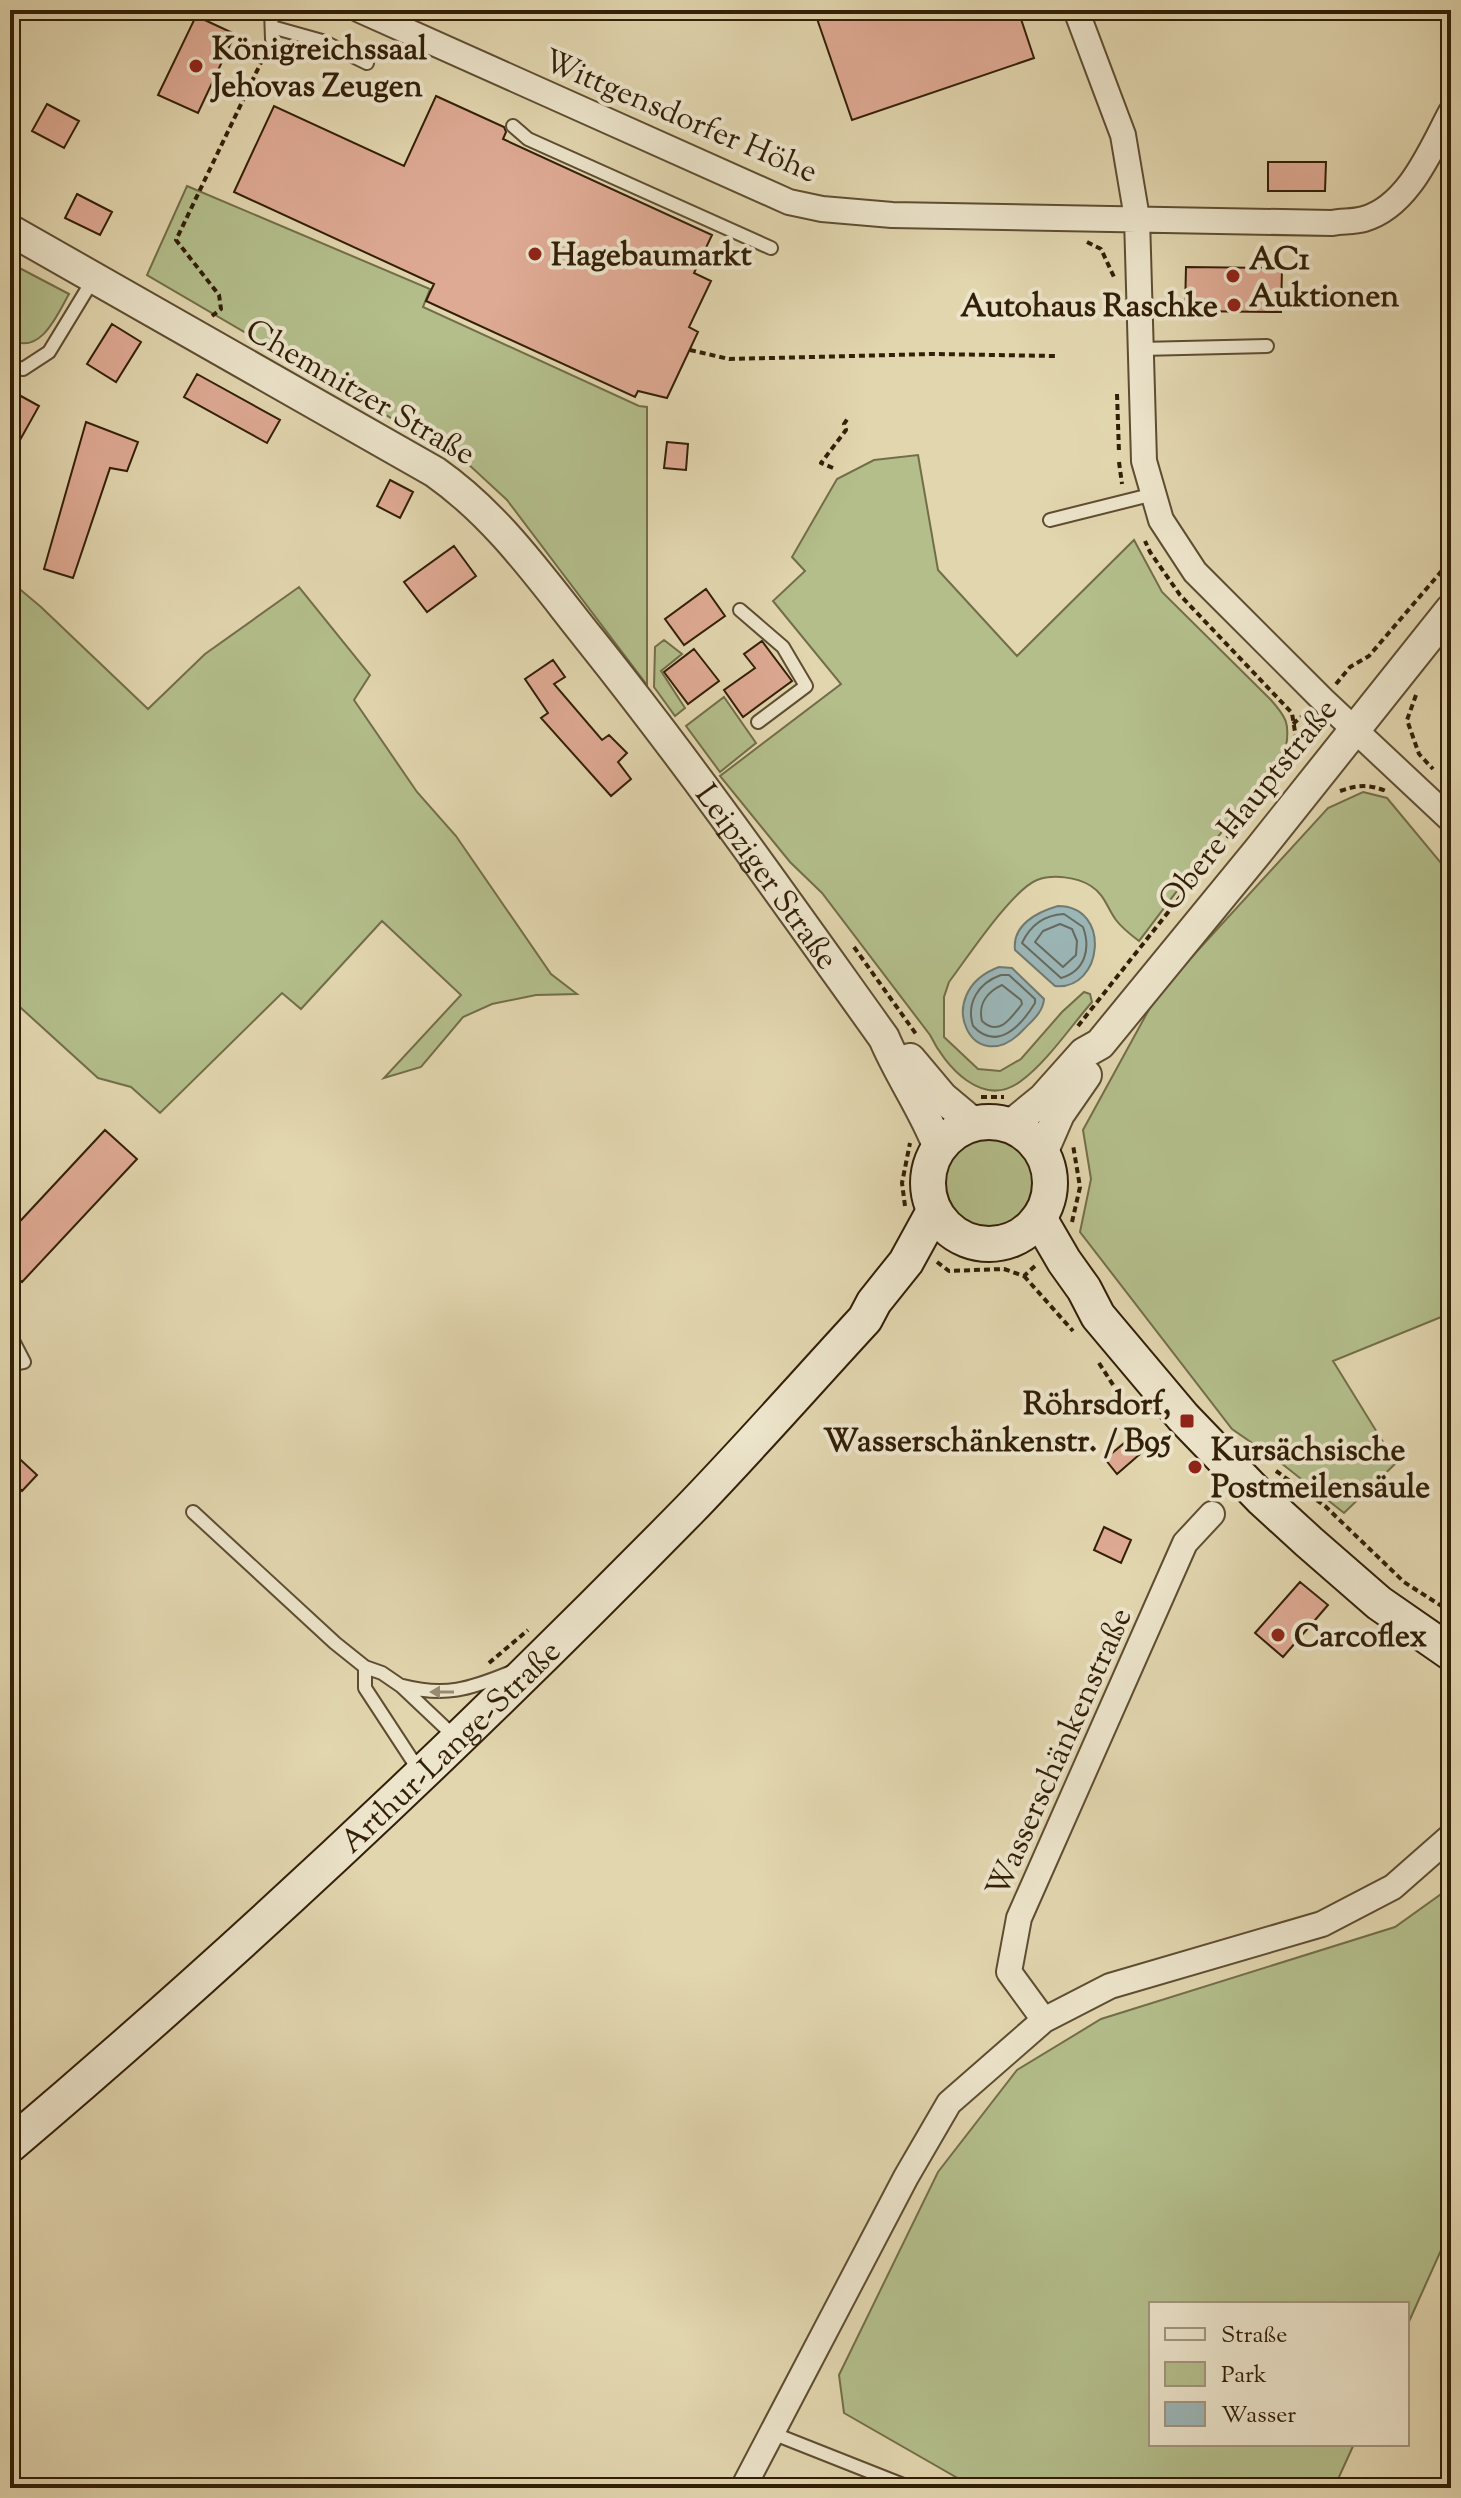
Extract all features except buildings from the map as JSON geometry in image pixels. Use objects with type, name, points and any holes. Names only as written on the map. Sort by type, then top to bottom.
[{"type":"main road","points":[[974,1109],[992,1121],[1010,1111],[1048,1165],[1050,1184],[1047,1202],[1039,1218],[1011,1240],[995,1244],[977,1243],[964,1239],[920,1210],[928,1196],[927,1178],[931,1160],[924,1140],[955,1131],[974,1109]]},
{"type":"main road","name":"Arthur-Lange-Straße","points":[[10,2145],[228,1954],[421,1774],[691,1508],[865,1319],[874,1302],[906,1262],[920,1210]]},
{"type":"main road","points":[[1039,1218],[1084,1289],[1087,1326]]},
{"type":"main road","name":"Arthur-Lange-Straße","points":[[865,1319],[883,1311],[935,1260],[964,1239]]},
{"type":"main road","points":[[1011,1240],[1038,1262],[1074,1301],[1087,1326],[1183,1417],[1262,1499],[1379,1603],[1451,1653]]},
{"type":"street","name":"Wittgensdorfer Höhe","points":[[360,10],[789,202],[822,209],[892,215],[1332,223],[1365,219],[1391,204],[1409,185],[1451,112]]},
{"type":"street","points":[[1076,10],[1123,135],[1137,218],[1144,461],[1161,520],[1195,572],[1354,729],[1446,830]]},
{"type":"street","name":"Chemnitzer Straße","points":[[10,230],[402,453],[467,494],[499,526],[651,716]]},
{"type":"street","name":"Obere Hauptstraße","points":[[1010,1111],[1043,1099],[1084,1053],[1087,1037],[1259,850],[1451,609]]},
{"type":"street","name":"Leipziger Straße","points":[[651,716],[884,1038],[895,1064],[924,1111],[924,1140]]},
{"type":"street","name":"Obere Hauptstraße","points":[[1042,1153],[1059,1114],[1096,1059],[1087,1037]]},
{"type":"street","name":"Leipziger Straße","points":[[884,1038],[907,1055],[942,1097],[974,1109]]},
{"type":"street","name":"Wasserschänkenstraße","points":[[1044,2020],[1009,1972],[1019,1918],[1185,1543],[1212,1514]]},
{"type":"street","points":[[743,2488],[899,2191],[949,2103],[1044,2020],[1110,1986],[1322,1924],[1393,1887],[1451,1836]]},
{"type":"lane","points":[[271,10],[272,33],[322,41],[367,63]]},
{"type":"lane","points":[[513,126],[528,139],[771,248]]},
{"type":"lane","points":[[10,365],[23,369],[49,352],[94,278]]},
{"type":"lane","points":[[1141,349],[1267,346]]},
{"type":"lane","points":[[1050,520],[1154,494]]},
{"type":"lane","points":[[740,610],[783,647],[806,686],[758,722]]},
{"type":"lane","points":[[10,1335],[24,1362],[10,1365]]},
{"type":"lane","points":[[193,1512],[335,1643],[365,1667],[382,1673],[401,1686],[458,1739]]},
{"type":"lane","points":[[401,1686],[426,1692],[457,1692],[534,1663]]},
{"type":"lane","points":[[365,1667],[365,1688],[421,1774]]},
{"type":"lane","points":[[772,2433],[911,2488]]},
{"type":"path","points":[[185,331],[221,309],[219,295],[176,240],[272,33]]},
{"type":"path","points":[[1085,241],[1101,249],[1114,273],[1116,288]]},
{"type":"path","points":[[690,350],[729,359],[934,354],[1055,356]]},
{"type":"path","points":[[1087,1037],[1288,761],[1296,738],[1292,713],[1180,595],[1150,552],[1121,481],[1118,387]]},
{"type":"path","points":[[833,468],[821,463],[846,430],[844,424],[848,418]]},
{"type":"path","points":[[1293,724],[1323,700],[1350,667],[1369,656],[1451,560]]},
{"type":"path","points":[[1417,694],[1407,720],[1419,754],[1440,777]]},
{"type":"path","points":[[1335,792],[1371,785],[1392,793]]},
{"type":"path","points":[[1446,830],[1451,850]]},
{"type":"path","points":[[851,944],[922,1042]]},
{"type":"path","points":[[974,1109],[987,1098],[1010,1111]]},
{"type":"path","points":[[920,1210],[902,1183],[924,1140]]},
{"type":"path","points":[[1024,1276],[1087,1326]]},
{"type":"path","points":[[1094,1355],[1117,1391]]},
{"type":"path","points":[[1271,1468],[1313,1497],[1404,1582],[1451,1612]]},
{"type":"path","points":[[1309,1503],[1313,1497]]},
{"type":"path","points":[[1350,1541],[1355,1536]]},
{"type":"path","points":[[482,1669],[533,1625]]},
{"type":"green space","points":[[187,186],[430,289],[423,307],[647,407],[647,685],[507,500],[466,462],[147,275]]},
{"type":"green space","points":[[10,263],[69,294],[46,331],[30,343],[10,339]]},
{"type":"green space","points":[[918,455],[938,570],[1017,656],[1134,540],[1162,592],[1271,700],[1287,726],[1286,747],[1139,941],[1118,923],[1096,890],[1079,880],[1065,877],[1043,878],[1027,886],[990,926],[949,982],[944,997],[944,1037],[978,1069],[1000,1071],[1021,1059],[1084,992],[1090,994],[1092,1002],[1040,1064],[1007,1089],[979,1087],[955,1071],[822,893],[790,862],[720,776],[841,684],[773,601],[805,571],[792,557],[837,479],[874,460]]},
{"type":"green space","points":[[10,581],[148,709],[205,654],[299,587],[370,675],[354,700],[417,792],[456,836],[551,974],[577,994],[536,995],[492,1004],[463,1017],[421,1067],[384,1078],[461,995],[382,921],[301,1009],[282,993],[160,1113],[131,1087],[98,1078],[10,998]]},
{"type":"green space","points":[[664,640],[682,654],[661,671],[685,708],[675,716],[654,687],[655,647]]},
{"type":"green space","points":[[724,697],[756,743],[720,772],[686,726]]},
{"type":"green space","points":[[1363,792],[1387,798],[1451,875],[1451,1313],[1333,1361],[1396,1463],[1344,1513],[1232,1429],[1080,1232],[1091,1179],[1083,1130],[1152,1004],[1328,808]]},
{"type":"green space","points":[[989,1137],[1006,1141],[1021,1151],[1031,1166],[1035,1183],[1031,1200],[1021,1215],[1006,1225],[989,1229],[972,1225],[957,1215],[947,1200],[943,1183],[947,1166],[957,1151],[972,1141]]},
{"type":"green space","points":[[1451,1887],[1451,2228],[1409,2322],[1409,2302],[1149,2302],[1149,2446],[1353,2446],[1334,2488],[975,2488],[844,2413],[839,2375],[938,2172],[1017,2070],[1101,2019],[1395,1927]]},
{"type":"water","points":[[1058,906],[1075,910],[1087,919],[1095,948],[1083,976],[1071,984],[1055,986],[1015,950],[1015,941],[1028,921]]},
{"type":"water","points":[[999,967],[1012,968],[1044,999],[1040,1012],[1024,1029],[1006,1043],[989,1046],[976,1040],[966,1028],[963,1013],[966,995],[978,979]]},
{"type":"place","name":"Königreichssaal Jehovas Zeugen","points":[[196,66]]},
{"type":"place","name":"Hagebaumarkt","points":[[535,254]]},
{"type":"place","name":"AC1 Auktionen","points":[[1233,276]]},
{"type":"place","name":"Autohaus Raschke","points":[[1234,305]]},
{"type":"place","name":"Röhrsdorf, Wasserschänkenstr. / B95","points":[[1187,1421]]},
{"type":"place","name":"Kursächsische Postmeilensäule","points":[[1195,1467]]},
{"type":"place","name":"Carcoflex","points":[[1278,1635]]}]
